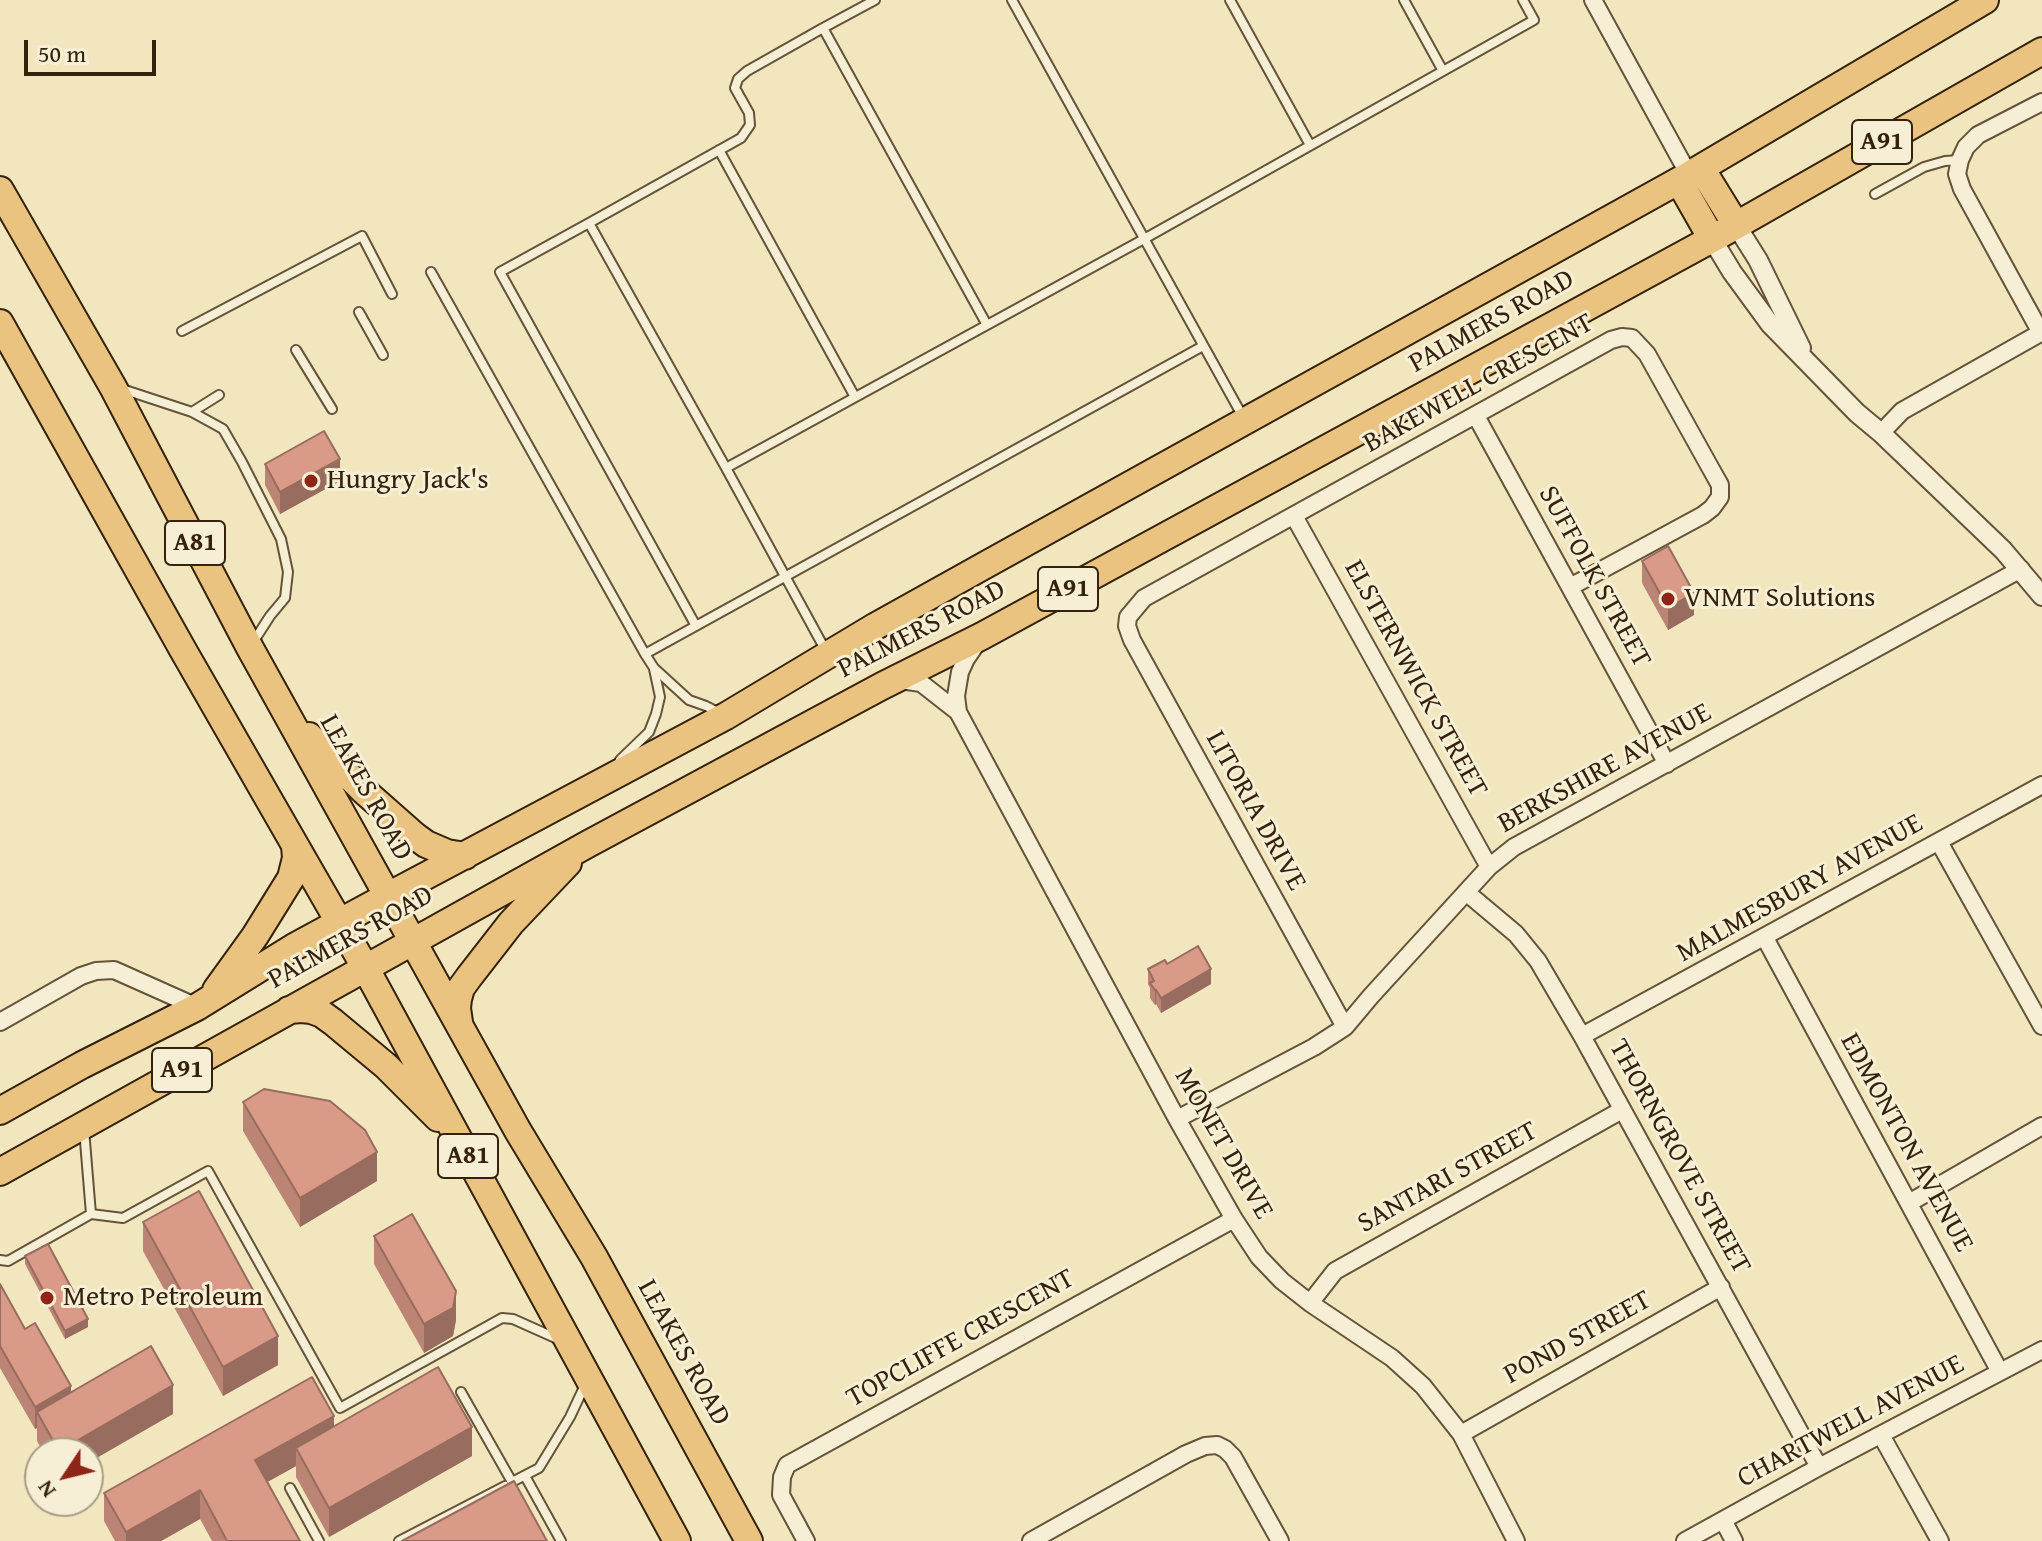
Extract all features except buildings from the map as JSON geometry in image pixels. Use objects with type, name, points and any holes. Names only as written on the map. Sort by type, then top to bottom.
[{"type":"highway","name":"PALMERS ROAD","points":[[0,1111],[203,1003],[294,947],[726,716],[952,584],[1690,175],[1985,0]]},
{"type":"highway","name":"PALMERS ROAD","points":[[0,1172],[588,844],[882,686],[982,636],[1712,239],[2042,51]]},
{"type":"highway","points":[[1690,175],[1736,225]]},
{"type":"highway","points":[[1690,175],[1712,239]]},
{"type":"highway","name":"LEAKES ROAD","points":[[0,190],[113,387],[250,648],[518,1131],[594,1257],[749,1541]]},
{"type":"highway","name":"A81","points":[[0,323],[365,967],[677,1541]]},
{"type":"highway","points":[[287,713],[364,791],[415,836],[447,853],[465,856]]},
{"type":"highway","points":[[459,1022],[457,1008],[461,988],[511,923],[588,844]]},
{"type":"highway","points":[[203,1003],[255,936],[291,878],[296,858],[295,846]]},
{"type":"highway","points":[[289,1010],[311,1010],[333,1022],[386,1066],[458,1138]]},
{"type":"street","points":[[1593,0],[1690,175]]},
{"type":"street","points":[[1881,433],[1902,411],[2041,333],[1962,189],[1957,174],[1966,147],[1978,135],[2042,102]]},
{"type":"street","points":[[1736,225],[1758,260],[1807,361]]},
{"type":"street","points":[[1712,239],[1770,324],[1857,413],[1980,528],[2021,569],[2042,596]]},
{"type":"street","name":"BAKEWELL CRESCENT","points":[[1128,617],[1144,598],[1611,340],[1632,338],[1647,354],[1720,485],[1720,497],[1703,515],[1570,587]]},
{"type":"street","name":"SUFFOLK STREET","points":[[1476,416],[1667,764]]},
{"type":"street","name":"ELSTERNWICK STREET","points":[[1294,516],[1489,867]]},
{"type":"street","name":"BERKSHIRE AVENUE","points":[[1177,1119],[1314,1047],[1345,1027],[1489,867],[1514,847],[2021,569]]},
{"type":"street","name":"LITORIA DRIVE","points":[[1128,617],[1127,626],[1132,640],[1345,1027]]},
{"type":"street","points":[[958,712],[956,696],[960,672],[982,636]]},
{"type":"street","name":"MONET DRIVE","points":[[882,686],[901,680],[921,683],[958,712],[1177,1119],[1259,1257],[1282,1281],[1392,1358],[1423,1386],[1461,1434],[1516,1541]]},
{"type":"street","name":"MALMESBURY AVENUE","points":[[1582,1036],[2042,785]]},
{"type":"street","points":[[1939,842],[2042,1026]]},
{"type":"street","name":"THORNGROVE STREET","points":[[1466,892],[1516,934],[1538,961],[1819,1467]]},
{"type":"street","name":"EDMONTON AVENUE","points":[[1765,938],[2000,1372]]},
{"type":"street","points":[[0,1022],[81,976],[96,971],[114,970],[203,1003]]},
{"type":"street","name":"SANTARI STREET","points":[[1310,1303],[1335,1271],[1622,1110]]},
{"type":"street","points":[[1909,1203],[2042,1126]]},
{"type":"street","name":"TOPCLIFFE CRESCENT","points":[[806,1541],[781,1495],[782,1477],[787,1465],[1234,1219]]},
{"type":"street","name":"POND STREET","points":[[1461,1434],[1721,1287]]},
{"type":"street","name":"CHARTWELL AVENUE","points":[[1685,1541],[2042,1350]]},
{"type":"street","points":[[1881,1435],[1940,1541]]},
{"type":"street","points":[[1031,1541],[1049,1537],[1186,1454],[1217,1445],[1233,1457],[1280,1541]]},
{"type":"street","points":[[1723,1520],[1734,1541]]},
{"type":"lane","points":[[696,626],[500,272],[741,138],[750,125],[749,113],[735,88],[738,79],[747,71],[875,0]]},
{"type":"lane","points":[[1012,0],[1245,421]]},
{"type":"lane","points":[[1230,0],[1310,145]]},
{"type":"lane","points":[[1404,0],[1443,71]]},
{"type":"lane","points":[[726,468],[1144,239],[1534,20],[1523,0]]},
{"type":"lane","points":[[823,28],[987,325]]},
{"type":"lane","points":[[719,150],[855,397]]},
{"type":"lane","points":[[1875,194],[1924,167],[1960,160]]},
{"type":"lane","points":[[589,223],[828,655]]},
{"type":"lane","points":[[182,331],[362,236],[392,294]]},
{"type":"lane","points":[[431,272],[654,668],[689,700],[726,716]]},
{"type":"lane","points":[[359,312],[383,355]]},
{"type":"lane","points":[[645,654],[1203,346]]},
{"type":"lane","points":[[296,350],[332,409]]},
{"type":"lane","points":[[113,387],[192,412],[223,429],[281,539],[288,572],[285,598],[250,648]]},
{"type":"lane","points":[[192,412],[219,395]]},
{"type":"lane","points":[[592,787],[649,732],[660,697],[654,668]]},
{"type":"lane","points":[[83,1125],[91,1214]]},
{"type":"lane","points":[[0,1260],[8,1261],[91,1214],[123,1218],[208,1171],[340,1408],[502,1318],[513,1319],[572,1346]]},
{"type":"lane","points":[[399,1541],[539,1468],[570,1417],[588,1376]]},
{"type":"lane","points":[[461,1392],[512,1482]]},
{"type":"lane","points":[[525,1476],[561,1541]]},
{"type":"lane","points":[[290,1488],[319,1541]]},
{"type":"place","name":"Hungry Jack's","points":[[311,481]]},
{"type":"place","name":"VNMT Solutions","points":[[1668,599]]},
{"type":"place","name":"Metro Petroleum","points":[[47,1298]]}]
